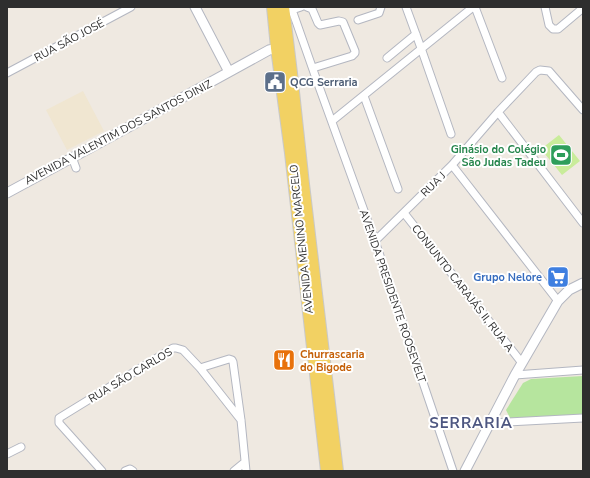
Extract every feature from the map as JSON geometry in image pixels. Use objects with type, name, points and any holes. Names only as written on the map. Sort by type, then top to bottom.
[{"type":"main road","name":"AVENIDA MENINO MARCELO","points":[[273,7],[283,47],[301,162],[337,471]]},
{"type":"main road","name":"AVENIDA MENINO MARCELO","points":[[289,8],[283,47],[291,153],[327,471]]},
{"type":"street","name":"RUA SÃO JOSÉ","points":[[7,73],[131,7]]},
{"type":"street","points":[[195,7],[229,72]]},
{"type":"street","points":[[289,8],[301,7]]},
{"type":"street","points":[[307,7],[312,9],[320,25],[339,21],[343,22],[355,51],[354,55],[352,56],[313,68]]},
{"type":"street","points":[[358,20],[379,13],[382,7]]},
{"type":"street","points":[[406,7],[451,134]]},
{"type":"street","points":[[332,121],[421,48],[474,7],[502,78]]},
{"type":"street","points":[[545,7],[549,25],[553,29],[558,28],[583,8]]},
{"type":"street","name":"AVENIDA PRESIDENTE ROOSEVELT","points":[[289,8],[313,68],[375,241],[453,471]]},
{"type":"street","points":[[387,58],[416,34]]},
{"type":"street","name":"AVENIDA VALENTIM DOS SANTOS DINIZ","points":[[7,193],[269,50],[283,47]]},
{"type":"street","name":"RUA J","points":[[375,241],[452,164],[536,72],[540,70],[549,71],[583,110]]},
{"type":"street","points":[[364,96],[398,189]]},
{"type":"street","points":[[498,112],[583,223]]},
{"type":"street","points":[[72,157],[76,168]]},
{"type":"street","points":[[452,164],[558,301]]},
{"type":"street","name":"CONJUNTO CARAJÁS II, RUA A","points":[[404,213],[522,363]]},
{"type":"street","points":[[465,471],[515,375],[558,301],[569,290],[583,283]]},
{"type":"street","name":"RUA SÃO CARLOS","points":[[102,471],[59,423],[60,417],[173,348],[183,350],[200,368],[241,420]]},
{"type":"street","points":[[200,368],[229,359],[233,362],[246,471]]},
{"type":"street","points":[[515,375],[583,370]]},
{"type":"street","points":[[490,423],[583,418]]},
{"type":"street","points":[[7,454],[21,447]]},
{"type":"street","points":[[234,471],[245,462]]},
{"type":"shaded area","points":[[83,91],[104,131],[67,150],[46,110]]},
{"type":"green space","name":"Ginásio do Colégio São Judas Tadeu","points":[[559,135],[580,161],[562,175],[541,149]]},
{"type":"green space","points":[[583,376],[583,416],[510,418],[506,410],[523,383],[531,379]]},
{"type":"place","name":"QCG Serraria","points":[[275,82]]},
{"type":"place","name":"Ginásio do Colégio São Judas Tadeu","points":[[561,155]]},
{"type":"place","name":"Grupo Nelore","points":[[558,277]]},
{"type":"place","name":"Churrascaria do Bigode","points":[[284,360]]},
{"type":"district","name":"SERRARIA","points":[[471,423]]}]
